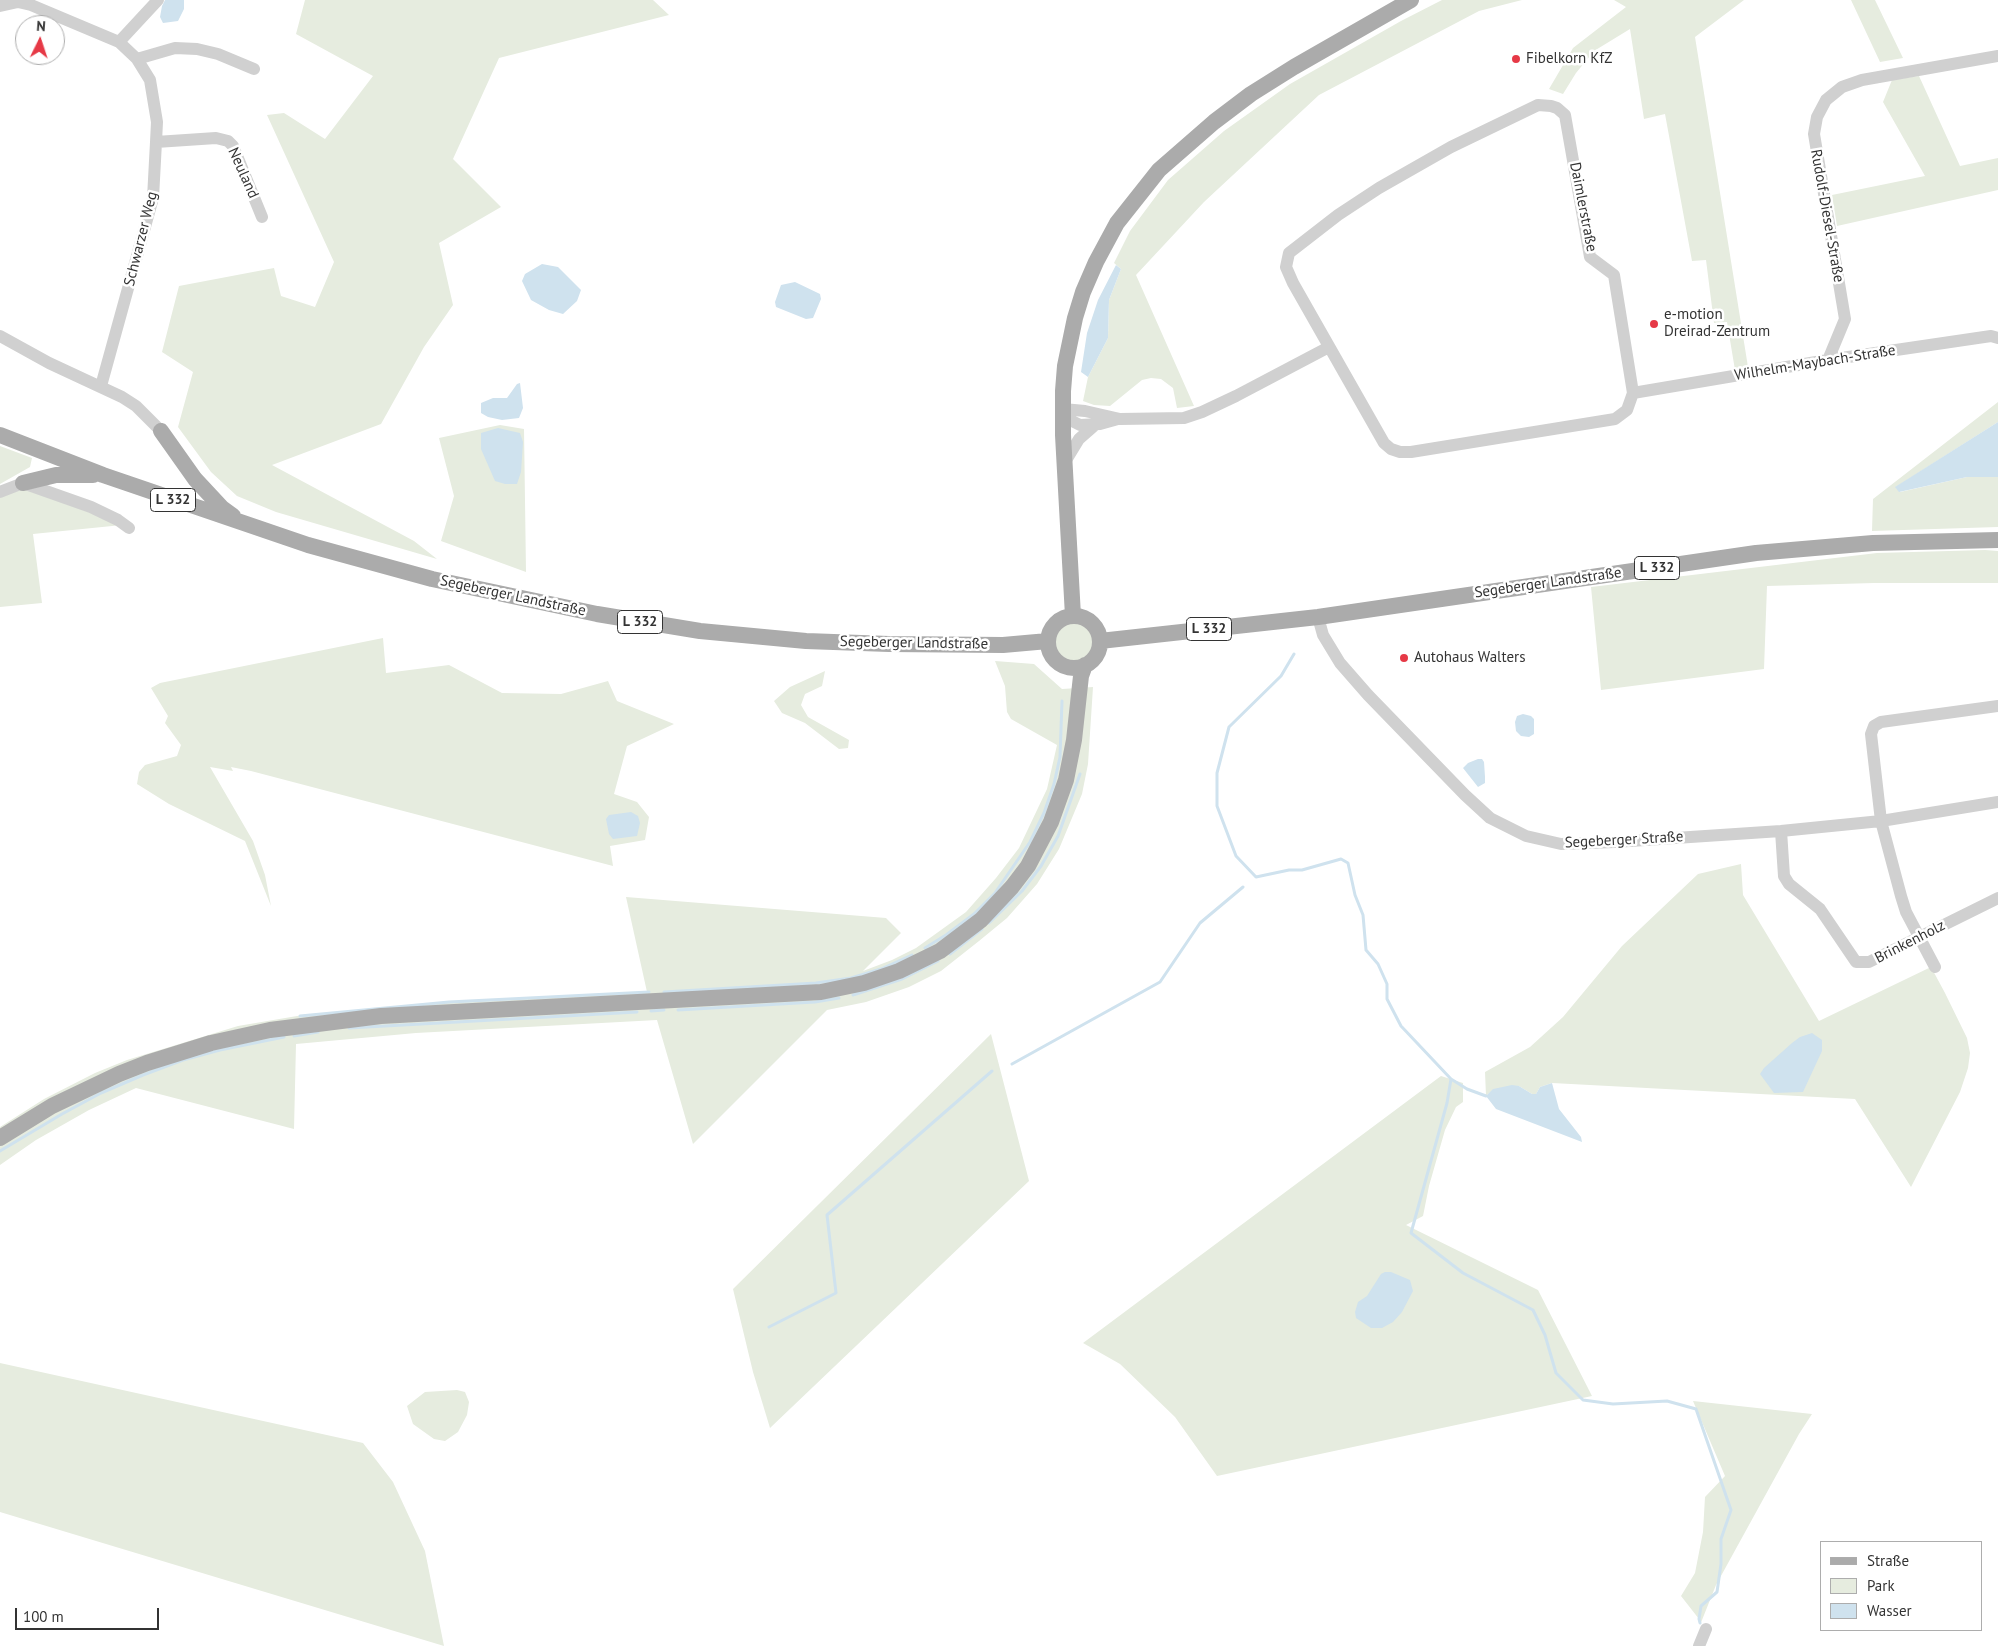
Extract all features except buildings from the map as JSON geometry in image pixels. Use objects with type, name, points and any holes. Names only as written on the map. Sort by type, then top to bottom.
[{"type":"main road","points":[[1073,616],[1062,409],[1068,351],[1083,292],[1096,262],[1117,223],[1159,170],[1188,143],[1251,94],[1411,0]]},
{"type":"main road","points":[[161,431],[195,479],[222,508],[243,524]]},
{"type":"main road","name":"Segeberger Landstraße","points":[[0,435],[104,475],[308,545],[494,593],[597,614],[684,629],[806,641],[1003,645],[1048,641]]},
{"type":"main road","points":[[23,483],[56,475],[104,475]]},
{"type":"main road","name":"Segeberger Landstraße","points":[[1100,641],[1318,618],[1756,553],[1873,543],[1998,540]]},
{"type":"main road","points":[[0,1138],[52,1106],[146,1063],[211,1043],[270,1030],[381,1016],[821,992],[864,983],[900,971],[940,951],[981,920],[1012,887],[1028,866],[1051,822],[1071,758],[1081,676],[1085,665],[1096,655],[1100,641],[1098,632],[1090,622],[1073,616],[1064,618],[1056,623],[1051,630],[1048,641],[1052,656],[1063,666],[1069,679],[1075,718]]},
{"type":"main road","points":[[1063,666],[1073,668],[1085,665]]},
{"type":"street","points":[[119,42],[158,0]]},
{"type":"street","points":[[0,6],[18,1]]},
{"type":"street","name":"Schwarzer Weg","points":[[18,1],[45,10],[119,42],[137,59],[150,80],[157,122],[153,198],[101,386]]},
{"type":"street","points":[[137,59],[175,48],[197,49],[218,54],[254,69]]},
{"type":"street","name":"Rudolf-Diesel-Straße","points":[[1828,360],[1845,319],[1814,144],[1817,117],[1826,100],[1842,88],[1862,80],[1998,56]]},
{"type":"street","name":"Daimlerstraße","points":[[1538,105],[1557,108],[1565,116],[1590,257],[1614,275],[1633,392],[1627,410],[1615,419],[1411,452],[1400,452],[1384,443],[1329,347],[1286,267],[1289,253],[1331,220],[1379,188],[1451,147],[1538,105]]},
{"type":"street","name":"Neuland","points":[[156,142],[216,138],[228,141],[233,146],[262,217]]},
{"type":"street","points":[[0,336],[49,363],[101,386],[136,406],[161,431]]},
{"type":"street","name":"Wilhelm-Maybach-Straße","points":[[1633,392],[1828,360],[1991,336],[1998,338]]},
{"type":"street","points":[[1062,409],[1085,411],[1120,418],[1184,418],[1202,412],[1329,347]]},
{"type":"street","points":[[1062,409],[1077,424],[1095,425],[1120,418]]},
{"type":"street","points":[[1065,462],[1080,438],[1095,425]]},
{"type":"street","points":[[0,492],[23,483],[90,506],[118,520],[129,528]]},
{"type":"street","name":"Segeberger Straße","points":[[1318,618],[1323,634],[1340,663],[1368,695],[1465,795],[1490,818],[1526,836],[1561,844],[1781,831],[1881,821],[1998,802]]},
{"type":"street","points":[[1935,968],[1906,912],[1881,821],[1871,734],[1874,726],[1881,722],[1998,706]]},
{"type":"street","name":"Brinkenholz","points":[[1781,831],[1784,876],[1789,884],[1820,909],[1856,962],[1870,962],[1998,898]]},
{"type":"street","points":[[1699,1646],[1706,1629]]},
{"type":"green space","points":[[305,0],[653,0],[669,15],[499,58],[453,159],[501,207],[439,243],[453,305],[424,347],[381,424],[272,465],[414,541],[437,559],[276,512],[237,496],[211,472],[178,427],[193,372],[162,352],[179,286],[274,268],[281,296],[315,307],[334,262],[267,115],[284,113],[325,139],[373,76],[296,34]]},
{"type":"green space","points":[[1442,0],[1522,0],[1479,11],[1319,95],[1204,202],[1136,275],[1194,406],[1177,408],[1173,388],[1161,379],[1151,378],[1142,380],[1110,406],[1094,405],[1083,401],[1088,377],[1108,338],[1109,300],[1121,269],[1114,263],[1130,231],[1168,180],[1224,131],[1290,84]]},
{"type":"green space","points":[[1614,0],[1744,0],[1695,37],[1748,367],[1735,370],[1727,322],[1714,323],[1706,260],[1692,261],[1665,114],[1644,119],[1630,29],[1594,51],[1576,73],[1563,94],[1549,89],[1573,48],[1626,7]]},
{"type":"green space","points":[[1851,0],[1875,0],[1903,58],[1880,62]]},
{"type":"green space","points":[[1919,76],[1960,166],[1998,158],[1998,190],[1837,226],[1832,195],[1925,176],[1883,102],[1892,80]]},
{"type":"green space","points":[[1998,402],[1998,422],[1896,487],[1900,492],[1967,477],[1998,477],[1998,527],[1872,531],[1873,499]]},
{"type":"green space","points":[[500,425],[524,429],[526,572],[441,541],[454,496],[439,438]]},
{"type":"green space","points":[[0,446],[32,458],[30,467],[0,484]]},
{"type":"green space","points":[[24,489],[46,494],[122,525],[33,534],[42,603],[0,607],[0,495]]},
{"type":"green space","points":[[1998,551],[1998,583],[1874,583],[1767,586],[1764,669],[1601,690],[1591,587],[1877,553]]},
{"type":"green space","points":[[1074,623],[1081,624],[1087,629],[1092,635],[1092,649],[1087,655],[1081,660],[1074,661],[1067,660],[1061,655],[1056,649],[1055,642],[1056,635],[1061,629],[1067,624]]},
{"type":"green space","points":[[383,638],[386,673],[449,665],[502,693],[561,694],[608,681],[617,701],[674,724],[627,746],[614,794],[637,802],[649,817],[645,840],[610,846],[613,866],[251,771],[231,767],[233,771],[210,767],[253,841],[265,875],[271,906],[245,841],[169,804],[137,784],[139,772],[145,765],[177,756],[181,745],[165,723],[168,716],[151,688],[160,683]]},
{"type":"green space","points":[[995,661],[1034,664],[1062,689],[1093,687],[1088,764],[1082,794],[1059,849],[1037,884],[1007,918],[979,941],[941,971],[909,987],[866,1002],[827,1010],[693,1144],[657,1020],[416,1033],[296,1044],[294,1129],[136,1088],[89,1110],[36,1140],[0,1165],[0,1127],[44,1099],[95,1073],[127,1060],[238,1026],[297,1016],[410,1005],[647,992],[626,897],[886,918],[901,933],[863,971],[916,948],[966,912],[996,878],[1019,848],[1047,789],[1057,745],[1011,719],[1007,712],[1005,686]]},
{"type":"green space","points":[[825,671],[822,686],[805,694],[801,705],[808,717],[849,740],[848,748],[839,749],[805,723],[782,713],[774,701],[790,687]]},
{"type":"green space","points":[[1741,864],[1743,895],[1819,1021],[1931,967],[1945,993],[1967,1038],[1970,1053],[1968,1068],[1960,1092],[1911,1187],[1855,1099],[1552,1083],[1540,1087],[1536,1094],[1532,1094],[1519,1086],[1493,1090],[1486,1096],[1485,1072],[1530,1047],[1563,1017],[1622,946],[1698,874]]},
{"type":"green space","points":[[991,1034],[1029,1181],[770,1428],[753,1372],[733,1289]]},
{"type":"green space","points":[[1441,1076],[1463,1083],[1463,1102],[1456,1107],[1445,1130],[1429,1186],[1423,1216],[1406,1225],[1538,1290],[1592,1396],[1217,1476],[1175,1417],[1120,1364],[1083,1343]]},
{"type":"green space","points":[[0,1363],[363,1443],[393,1482],[425,1551],[444,1646],[0,1512]]},
{"type":"green space","points":[[457,1390],[465,1392],[469,1402],[467,1415],[458,1432],[445,1441],[434,1439],[413,1424],[407,1406],[425,1392]]},
{"type":"green space","points":[[1693,1401],[1812,1414],[1799,1434],[1716,1585],[1700,1625],[1699,1619],[1681,1596],[1695,1573],[1703,1532],[1705,1497],[1725,1476]]},
{"type":"water","points":[[165,0],[184,0],[184,9],[178,21],[163,23],[160,17]]},
{"type":"water","points":[[542,264],[558,267],[581,290],[577,301],[563,314],[549,310],[531,300],[522,281],[525,274]]},
{"type":"water","points":[[1116,265],[1121,269],[1109,300],[1108,338],[1088,377],[1081,372],[1087,333],[1098,300]]},
{"type":"water","points":[[795,282],[820,294],[821,299],[813,318],[806,319],[776,307],[775,302],[781,285]]},
{"type":"water","points":[[520,383],[523,408],[519,418],[502,420],[488,417],[481,413],[481,403],[493,398],[507,398],[517,384]]},
{"type":"water","points":[[1998,422],[1998,477],[1967,477],[1899,492],[1895,487]]},
{"type":"water","points":[[498,428],[520,433],[523,442],[521,472],[517,484],[505,484],[495,481],[481,449],[481,433]]},
{"type":"water","points":[[1523,714],[1534,719],[1534,734],[1529,737],[1521,736],[1516,731],[1515,722],[1517,716]]},
{"type":"water","points":[[1482,759],[1484,762],[1485,783],[1478,787],[1463,768],[1468,763]]},
{"type":"water","points":[[631,812],[638,816],[640,823],[637,836],[613,839],[609,834],[606,819],[609,815]]},
{"type":"water","points":[[1812,1033],[1822,1040],[1822,1051],[1803,1092],[1774,1093],[1760,1074],[1764,1068],[1792,1043],[1800,1037]]},
{"type":"water","points":[[1552,1083],[1559,1109],[1581,1137],[1582,1142],[1496,1109],[1486,1096],[1493,1089],[1512,1085],[1519,1086],[1532,1094],[1536,1094],[1540,1087]]},
{"type":"water","points":[[1391,1272],[1410,1280],[1413,1291],[1402,1312],[1393,1322],[1382,1328],[1371,1328],[1356,1318],[1355,1312],[1358,1302],[1367,1296],[1381,1274]]},
{"type":"waterway","points":[[1294,654],[1281,676],[1229,727],[1217,773],[1217,806],[1236,856],[1256,877],[1289,870],[1302,870],[1341,859],[1348,863],[1355,895],[1363,915],[1366,950],[1378,964],[1387,984],[1387,999],[1401,1026],[1451,1079],[1467,1089],[1486,1096]]},
{"type":"waterway","points":[[925,948],[974,914],[995,893],[1030,842],[1044,813],[1054,784],[1060,757],[1062,701]]},
{"type":"waterway","points":[[989,923],[1022,891],[1041,866],[1058,836],[1080,774]]},
{"type":"waterway","points":[[1012,1064],[1160,982],[1200,923],[1243,887]]},
{"type":"waterway","points":[[950,954],[982,929]]},
{"type":"waterway","points":[[664,992],[816,983],[851,978],[881,969],[912,955]]},
{"type":"waterway","points":[[853,995],[902,979],[938,961]]},
{"type":"waterway","points":[[300,1016],[449,1002],[649,992]]},
{"type":"waterway","points":[[678,1010],[815,1002],[839,998]]},
{"type":"waterway","points":[[651,1011],[664,1010]]},
{"type":"waterway","points":[[349,1028],[637,1012]]},
{"type":"waterway","points":[[294,1036],[318,1032]]},
{"type":"waterway","points":[[0,1151],[101,1093],[143,1075],[183,1060],[220,1050],[284,1037]]},
{"type":"waterway","points":[[769,1327],[836,1293],[827,1215],[992,1071]]},
{"type":"waterway","points":[[1451,1079],[1447,1103],[1411,1233],[1463,1273],[1533,1310],[1545,1335],[1556,1373],[1583,1400],[1613,1404],[1667,1401],[1696,1409],[1731,1510],[1721,1539],[1721,1564],[1717,1592],[1701,1606],[1700,1623]]},
{"type":"place","name":"Fibelkorn KfZ","points":[[1516,59]]},
{"type":"place","name":"e-motion Dreirad-Zentrum","points":[[1654,324]]},
{"type":"place","name":"Autohaus Walters","points":[[1404,658]]}]
